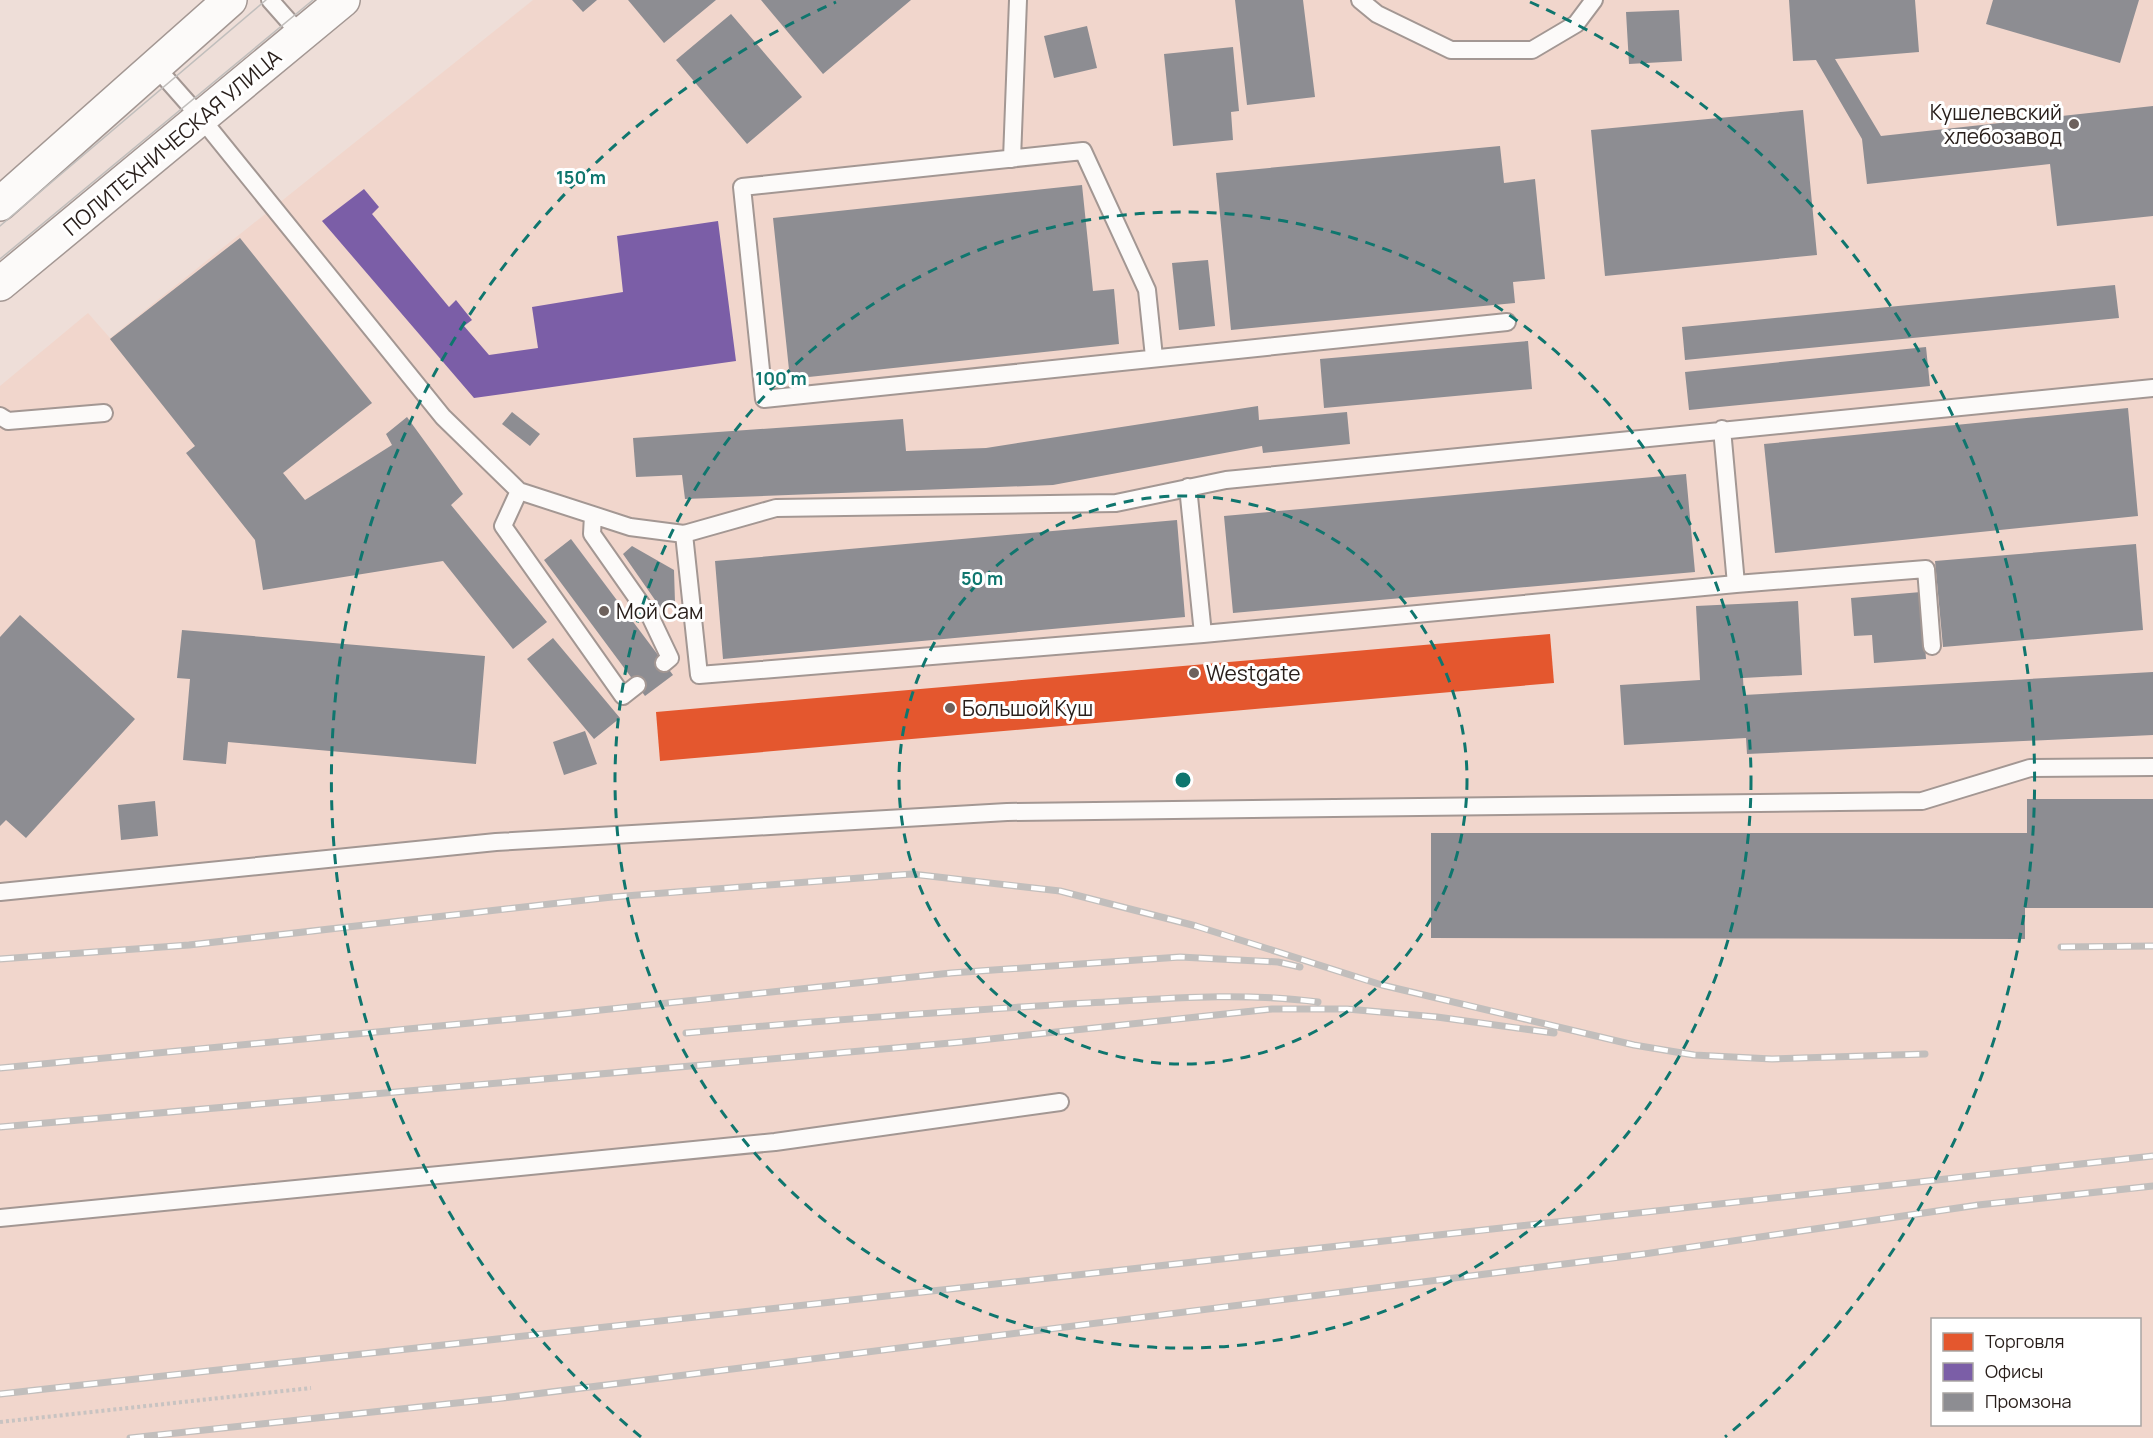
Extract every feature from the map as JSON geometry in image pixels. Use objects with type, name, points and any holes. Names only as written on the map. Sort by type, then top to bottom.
[{"type":"main road","points":[[0,204],[230,0]]},
{"type":"main road","name":"ПОЛИТЕХНИЧЕСКАЯ УЛИЦА","points":[[4,274],[201,118],[343,0]]},
{"type":"lane","points":[[270,0],[301,35]]},
{"type":"lane","points":[[1012,159],[1018,0]]},
{"type":"lane","points":[[1360,0],[1377,14],[1450,50],[1532,50],[1576,24],[1593,0]]},
{"type":"lane","points":[[155,66],[201,118],[443,417],[519,491],[630,527],[684,534],[776,508],[1116,503],[1226,480],[2153,388]]},
{"type":"lane","points":[[1154,357],[1147,290],[1083,151],[742,187],[764,399],[1507,322]]},
{"type":"lane","points":[[0,416],[8,421],[104,413]]},
{"type":"lane","points":[[1722,429],[1736,584]]},
{"type":"lane","points":[[1188,488],[1203,634]]},
{"type":"lane","points":[[519,491],[503,526],[623,696],[637,685]]},
{"type":"lane","points":[[593,515],[592,534],[651,618],[670,658],[664,663]]},
{"type":"lane","points":[[684,534],[699,675],[1203,634],[1736,584],[1926,569],[1932,646]]},
{"type":"lane","points":[[0,892],[496,842],[983,813],[1922,801],[2030,768],[2153,767]]},
{"type":"lane","points":[[0,1218],[775,1142],[1060,1102]]},
{"type":"path","points":[[0,1422],[311,1388]]},
{"type":"shaded area","points":[[533,0],[2153,0],[2153,1438],[0,1438],[0,386],[88,313],[110,338]]},
{"type":"building: Торговля","points":[[1550,634],[1554,683],[660,761],[656,712]]},
{"type":"building: Офисы","points":[[364,189],[379,207],[372,214],[449,307],[456,300],[472,320],[464,326],[489,355],[538,348],[532,307],[623,292],[617,236],[718,221],[736,361],[474,398],[322,221]]},
{"type":"building: Промзона","points":[[572,0],[597,0],[583,12]]},
{"type":"building: Промзона","points":[[628,0],[716,0],[664,43]]},
{"type":"building: Промзона","points":[[761,0],[911,0],[823,74]]},
{"type":"building: Промзона","points":[[1235,0],[1303,0],[1315,97],[1247,105]]},
{"type":"building: Промзона","name":"Кушелевский хлебозавод","points":[[1789,0],[1915,0],[1919,52],[1835,59],[1881,136],[2153,106],[2153,216],[2057,226],[2050,164],[1867,184],[1862,139],[1816,60],[1793,61]]},
{"type":"building: Промзона","name":"Кушелевский хлебозавод","points":[[1993,0],[2139,0],[2120,63],[1986,24]]},
{"type":"building: Промзона","points":[[1679,10],[1682,61],[1629,64],[1626,12]]},
{"type":"building: Промзона","points":[[731,14],[802,97],[747,144],[676,60]]},
{"type":"building: Промзона","points":[[1087,26],[1097,68],[1054,78],[1044,36]]},
{"type":"building: Промзона","points":[[1233,47],[1239,111],[1231,112],[1233,140],[1173,146],[1164,54]]},
{"type":"building: Промзона","points":[[1803,110],[1817,255],[1605,276],[1591,130]]},
{"type":"building: Промзона","points":[[1500,146],[1504,183],[1535,179],[1545,279],[1513,282],[1515,303],[1231,330],[1216,173]]},
{"type":"building: Промзона","points":[[1082,185],[1093,291],[1114,289],[1119,344],[790,379],[773,218]]},
{"type":"building: Промзона","points":[[240,238],[372,403],[283,473],[305,500],[392,445],[386,434],[407,417],[463,494],[451,505],[547,622],[513,649],[443,561],[263,590],[255,540],[186,453],[195,446],[110,339]]},
{"type":"building: Промзона","points":[[1208,260],[1215,326],[1179,330],[1172,263]]},
{"type":"building: Промзона","points":[[2115,285],[2119,318],[1685,360],[1682,327]]},
{"type":"building: Промзона","points":[[1528,341],[1532,389],[1324,408],[1320,359]]},
{"type":"building: Промзона","points":[[1926,347],[1930,386],[1689,410],[1685,372]]},
{"type":"building: Промзона","points":[[1258,406],[1259,420],[1347,412],[1350,444],[1263,453],[1262,446],[1053,485],[685,499],[682,475],[636,477],[633,438],[903,419],[906,451],[986,448]]},
{"type":"building: Промзона","points":[[2128,408],[2138,516],[1775,553],[1764,444]]},
{"type":"building: Промзона","points":[[512,412],[540,434],[530,446],[502,424]]},
{"type":"building: Промзона","points":[[1686,474],[1695,572],[1233,613],[1224,516]]},
{"type":"building: Промзона","points":[[1177,520],[1185,617],[723,659],[715,561]]},
{"type":"building: Промзона","name":"Мой Сам","points":[[571,539],[673,675],[645,696],[544,560]]},
{"type":"building: Промзона","points":[[2136,544],[2143,630],[1943,647],[1935,561]]},
{"type":"building: Промзона","points":[[632,546],[674,570],[675,603],[662,610],[623,554]]},
{"type":"building: Промзона","points":[[1921,592],[1926,659],[1874,663],[1872,635],[1854,636],[1851,598]]},
{"type":"building: Промзона","points":[[1798,601],[1802,675],[1743,678],[1744,695],[2153,672],[2153,735],[1747,754],[1746,738],[1624,745],[1620,685],[1700,680],[1696,606]]},
{"type":"building: Промзона","points":[[20,615],[135,719],[26,838],[6,820],[0,826],[0,637]]},
{"type":"building: Промзона","points":[[182,630],[485,656],[476,764],[228,742],[226,764],[183,760],[190,679],[177,678]]},
{"type":"building: Промзона","points":[[553,638],[620,718],[594,739],[527,659]]},
{"type":"building: Промзона","points":[[585,731],[597,764],[564,775],[553,742]]},
{"type":"building: Промзона","points":[[2027,799],[2153,799],[2153,908],[2025,908],[2025,939],[1431,938],[1431,833],[2027,833]]},
{"type":"building: Промзона","points":[[155,801],[158,836],[121,840],[118,805]]},
{"type":"tram line","points":[[0,226],[266,0]]},
{"type":"tram line","points":[[0,259],[313,0]]},
{"type":"railway","points":[[0,959],[189,945],[612,897],[912,874],[1060,891],[1196,926],[1382,985],[1634,1045],[1694,1055],[1772,1059],[1925,1054]]},
{"type":"railway","points":[[2061,947],[2153,946]]},
{"type":"railway","points":[[0,1068],[554,1015],[951,973],[1180,957],[1278,962],[1300,967]]},
{"type":"railway","points":[[686,1033],[924,1014],[1162,999],[1256,997],[1318,1002]]},
{"type":"railway","points":[[0,1127],[962,1042],[1272,1009],[1347,1009],[1437,1017],[1554,1033]]},
{"type":"railway","points":[[0,1394],[2153,1156]]},
{"type":"railway","points":[[130,1438],[503,1398],[1644,1254],[1978,1205],[2153,1186]]},
{"type":"place","name":"Кушелевский хлебозавод","points":[[2074,124]]},
{"type":"place","name":"Мой Сам","points":[[604,611]]},
{"type":"place","name":"Westgate","points":[[1194,673]]},
{"type":"place","name":"Большой Куш","points":[[950,708]]}]
